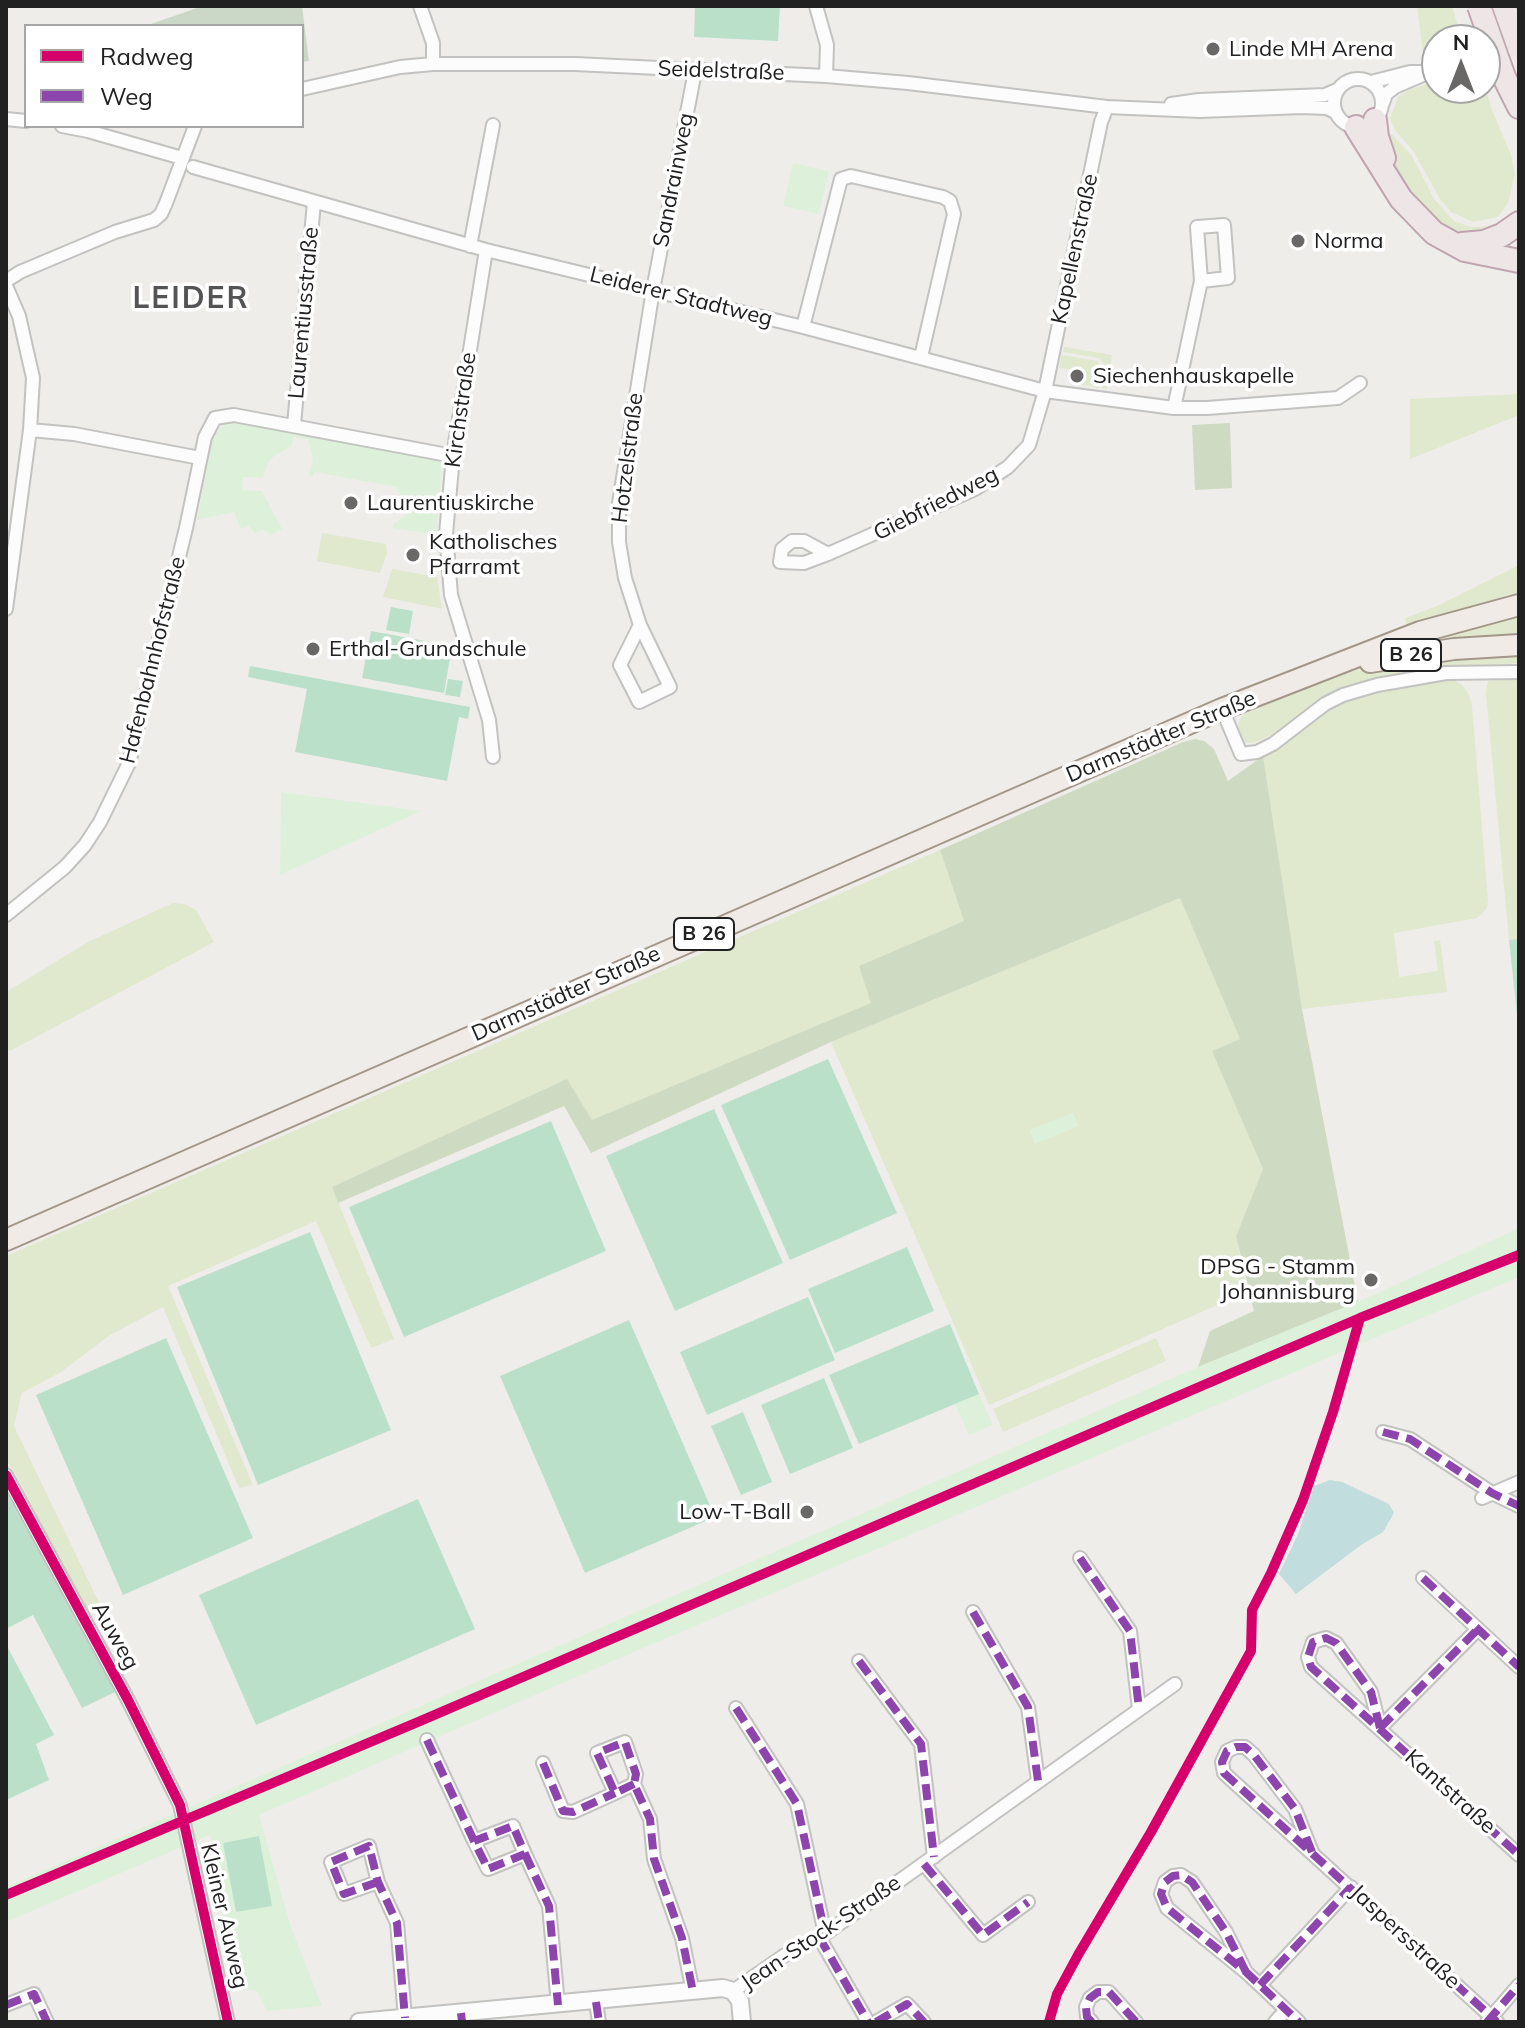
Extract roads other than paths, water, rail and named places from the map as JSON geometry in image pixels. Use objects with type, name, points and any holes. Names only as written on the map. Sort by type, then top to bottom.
[{"type":"highway","points":[[1479,6],[1504,77],[1519,107]]},
{"type":"highway","points":[[1504,6],[1519,48]]},
{"type":"highway","points":[[1371,117],[1393,186],[1411,212],[1447,242],[1474,252],[1519,261]]},
{"type":"highway","points":[[1447,242],[1484,242],[1502,235],[1519,223]]},
{"type":"main road","name":"Darmstädter Straße","points":[[6,1240],[1222,709],[1420,632],[1519,605]]},
{"type":"main road","name":"Darmstädter Straße","points":[[1305,679],[1397,657],[1519,645]]},
{"type":"street","points":[[420,6],[433,43],[433,64]]},
{"type":"street","points":[[816,6],[827,45],[826,76]]},
{"type":"street","name":"Seidelstraße","points":[[304,89],[400,67],[433,64],[575,64],[826,76],[1107,107],[1200,111],[1302,107],[1327,108],[1335,112]]},
{"type":"street","name":"Sandrainweg","points":[[653,290],[695,71]]},
{"type":"street","points":[[1421,71],[1371,82],[1354,79],[1341,85],[1334,102],[1335,112],[1345,123],[1371,117],[1386,94],[1421,76]]},
{"type":"street","points":[[1371,82],[1381,93],[1371,117]]},
{"type":"street","name":"Seidelstraße","points":[[1141,108],[1199,100],[1325,95],[1337,90]]},
{"type":"street","name":"Kapellenstraße","points":[[1045,391],[1101,122],[1107,107]]},
{"type":"street","points":[[470,246],[493,125]]},
{"type":"street","name":"Leiderer Stadtweg","points":[[72,128],[470,246],[803,327],[1045,391],[1174,408],[1338,398],[1360,383]]},
{"type":"street","points":[[6,609],[30,430],[33,378],[19,316],[6,284],[20,272],[154,220],[161,214],[185,163],[194,128]]},
{"type":"street","points":[[803,327],[841,179],[851,176],[943,197],[950,201],[954,214],[921,357]]},
{"type":"street","name":"Laurentiusstraße","points":[[294,425],[314,202]]},
{"type":"street","points":[[1174,408],[1201,281],[1197,227],[1224,225],[1228,278],[1201,281]]},
{"type":"street","name":"Kirchstraße","points":[[486,250],[453,456],[446,534],[451,595],[489,720],[493,757]]},
{"type":"street","name":"Hotzelstraße","points":[[640,625],[620,665],[639,702],[670,687],[640,625],[625,578],[619,542],[619,503],[653,290]]},
{"type":"street","name":"Giebfriedweg","points":[[828,554],[975,489],[1008,467],[1029,445],[1045,391]]},
{"type":"street","name":"Hafenbahnhofstraße","points":[[6,915],[60,871],[85,845],[129,763],[205,437],[215,418],[234,415],[294,425]]},
{"type":"street","points":[[294,425],[453,456]]},
{"type":"street","points":[[30,430],[74,434],[200,458]]},
{"type":"street","points":[[1222,709],[1241,754],[1257,752],[1273,744],[1325,704],[1343,695],[1377,685],[1446,673],[1519,672]]},
{"type":"street","points":[[1383,1432],[1410,1439],[1487,1495],[1519,1506]]},
{"type":"street","name":"Auweg","points":[[6,1475],[128,1700],[180,1805],[183,1819]]},
{"type":"street","points":[[1487,1495],[1519,1482]]},
{"type":"street","points":[[1080,1558],[1130,1631],[1139,1709]]},
{"type":"street","points":[[1423,1578],[1519,1667]]},
{"type":"street","points":[[973,1612],[1028,1707],[1038,1781]]},
{"type":"street","points":[[1380,1728],[1478,1629]]},
{"type":"street","name":"Kantstraße","points":[[1380,1728],[1371,1692],[1336,1643],[1326,1638],[1313,1642],[1308,1657],[1311,1667],[1519,1855]]},
{"type":"street","points":[[859,1661],[921,1744],[929,1860],[941,1887],[983,1935],[1028,1902]]},
{"type":"street","name":"Jean-Stock-Straße","points":[[359,2022],[461,2018],[723,1988],[733,1991],[785,1955],[822,1936],[1175,1684]]},
{"type":"street","points":[[736,1708],[797,1804],[822,1936],[868,2022]]},
{"type":"street","points":[[427,1740],[488,1869],[525,1854]]},
{"type":"street","points":[[615,1793],[597,1753],[625,1742],[636,1774],[634,1784],[650,1819],[654,1859],[682,1938],[693,1992]]},
{"type":"street","name":"Jaspersstraße","points":[[1312,1852],[1295,1809],[1254,1755],[1245,1747],[1227,1751],[1222,1762],[1224,1773],[1492,2020]]},
{"type":"street","points":[[543,1763],[563,1811],[573,1812],[634,1784]]},
{"type":"street","name":"Kleiner Auweg","points":[[183,1819],[228,2022]]},
{"type":"street","points":[[474,1841],[513,1826],[549,1906],[558,2005]]},
{"type":"street","points":[[1246,1972],[1226,1932],[1192,1882],[1181,1875],[1165,1882],[1161,1894],[1167,1908],[1246,1972],[1299,2022]]},
{"type":"street","points":[[378,1882],[397,1923],[405,2018]]},
{"type":"street","points":[[1260,1985],[1351,1887]]},
{"type":"street","points":[[1492,2020],[1519,1985]]},
{"type":"street","points":[[733,1991],[740,2001],[742,2022]]},
{"type":"street","points":[[1092,2022],[1087,2017],[1086,2007],[1090,1998],[1098,1992],[1109,1992],[1136,2022]]},
{"type":"street","points":[[6,2005],[34,1994],[47,2022]]},
{"type":"street","points":[[596,2002],[599,2022]]},
{"type":"street","points":[[876,2022],[907,2004],[924,2022]]},
{"type":"street","points":[[1275,2022],[1286,2010]]},
{"type":"water","points":[[1330,1480],[1342,1482],[1389,1504],[1394,1513],[1383,1532],[1296,1594],[1279,1574],[1298,1534],[1314,1486]]},
{"type":"place","name":"Linde MH Arena","points":[[1213,49]]},
{"type":"place","name":"Norma","points":[[1298,241]]},
{"type":"place","name":"Siechenhauskapelle","points":[[1077,376]]},
{"type":"place","name":"Laurentiuskirche","points":[[351,503]]},
{"type":"place","name":"Katholisches Pfarramt","points":[[413,555]]},
{"type":"place","name":"Erthal-Grundschule","points":[[313,649]]},
{"type":"place","name":"DPSG - Stamm Johannisburg","points":[[1371,1280]]},
{"type":"place","name":"Low-T-Ball","points":[[807,1512]]},
{"type":"district","name":"LEIDER","points":[[191,299]]}]
